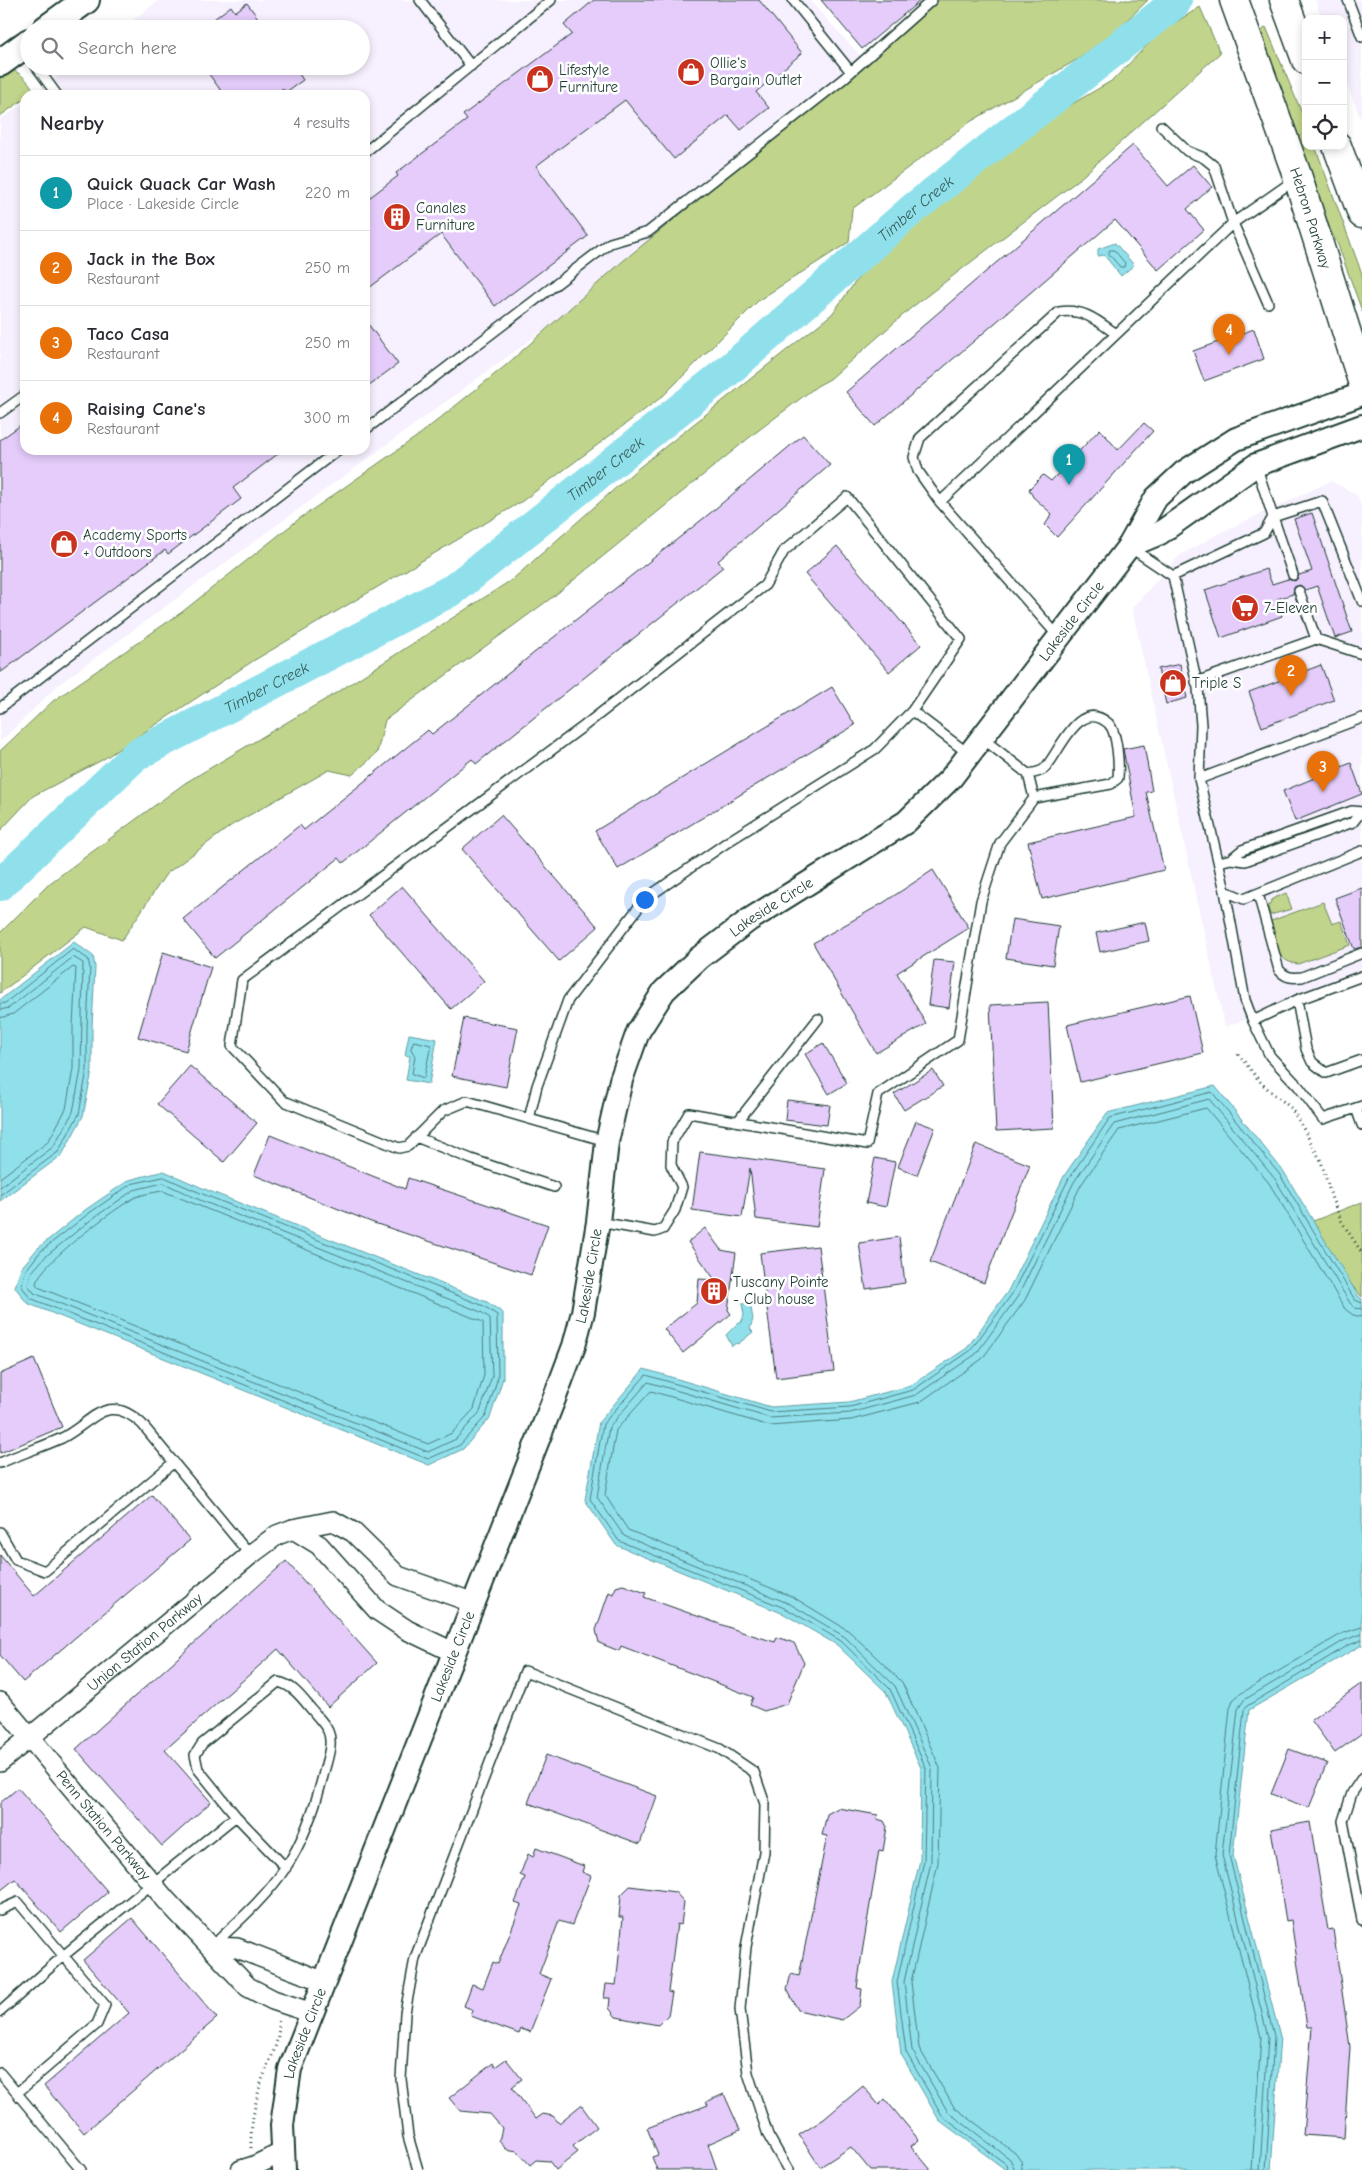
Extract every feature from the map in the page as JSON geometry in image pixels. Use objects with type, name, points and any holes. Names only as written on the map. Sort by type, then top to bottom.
[{"type":"main road","points":[[58,20],[86,0]]},
{"type":"main road","name":"Hebron Parkway","points":[[1234,0],[1298,178],[1362,381]]},
{"type":"main road","points":[[1285,2],[1302,49]]},
{"type":"main road","points":[[0,63],[20,56]]},
{"type":"main road","points":[[1338,150],[1362,213]]},
{"type":"street","name":"Lakeside Circle","points":[[283,2161],[282,2125],[290,2069],[574,1346],[583,1312],[598,1222],[607,1142],[621,1080],[638,1032],[664,991],[699,958],[749,920],[906,822],[951,778],[1129,546],[1156,498],[1184,472],[1236,439],[1362,394]]},
{"type":"street","name":"Lakeside Circle","points":[[1129,546],[1160,533],[1256,465],[1362,426]]},
{"type":"street","name":"Union Station Parkway","points":[[0,1762],[250,1555],[277,1535],[293,1529],[333,1521],[354,1532],[398,1576],[474,1603]]},
{"type":"street","points":[[293,1529],[319,1545],[377,1610],[407,1630],[455,1653]]},
{"type":"street","name":"Penn Station Parkway","points":[[0,1702],[166,1900],[248,1987],[278,2001],[312,2013]]},
{"type":"street","points":[[212,1947],[237,1948],[325,1982]]},
{"type":"street","points":[[248,2168],[283,2161]]},
{"type":"lane","points":[[420,0],[471,66]]},
{"type":"lane","points":[[370,148],[551,0]]},
{"type":"lane","points":[[792,0],[851,72]]},
{"type":"lane","points":[[370,426],[610,243],[648,232],[851,72],[932,0]]},
{"type":"lane","points":[[1348,0],[1362,37]]},
{"type":"lane","points":[[44,75],[54,90]]},
{"type":"lane","points":[[1161,126],[1187,151],[1204,158],[1214,166],[1233,223],[1268,303]]},
{"type":"lane","points":[[940,502],[1233,223],[1298,178]]},
{"type":"lane","points":[[1059,637],[940,502],[918,471],[914,457],[920,438],[1058,312],[1072,310],[1092,316],[1116,334]]},
{"type":"lane","points":[[0,412],[20,398]]},
{"type":"lane","points":[[0,708],[331,455]]},
{"type":"lane","points":[[1256,465],[1293,575]]},
{"type":"lane","points":[[529,1118],[537,1086],[568,1000],[645,899],[730,841],[875,750],[912,711],[961,639],[847,497],[784,551],[765,585],[569,738],[242,980],[232,1046],[284,1101],[399,1148],[408,1146],[443,1111],[467,1102],[529,1118],[607,1142]]},
{"type":"lane","points":[[1173,576],[1264,533],[1273,517],[1322,501],[1362,601]]},
{"type":"lane","points":[[1129,546],[1173,576],[1196,682],[1200,725],[1200,779],[1225,891],[1245,1000],[1270,1056],[1300,1087],[1324,1119],[1359,1107],[1362,1125]]},
{"type":"lane","points":[[1299,591],[1316,639]]},
{"type":"lane","points":[[1196,682],[1316,639],[1362,654]]},
{"type":"lane","points":[[598,1222],[655,1232],[663,1229],[675,1210],[682,1186],[671,1165],[672,1142],[689,1113],[868,1144],[878,1094],[958,1040],[980,900],[1000,843],[1034,798],[1111,784],[1118,778],[1120,761],[1110,725],[1102,718],[1086,717],[1074,725],[1044,769],[1028,774],[912,711]]},
{"type":"lane","points":[[1200,779],[1362,718]]},
{"type":"lane","points":[[1028,774],[1034,798]]},
{"type":"lane","points":[[1219,862],[1231,859],[1242,850],[1352,811],[1361,812]]},
{"type":"lane","points":[[1225,891],[1244,899],[1362,851]]},
{"type":"lane","points":[[1258,894],[1279,970],[1283,975],[1291,978],[1302,976],[1362,953]]},
{"type":"lane","points":[[1254,1021],[1297,1000],[1362,976]]},
{"type":"lane","points":[[1297,1000],[1306,1049],[1312,1062],[1326,1073],[1362,1060]]},
{"type":"lane","points":[[738,1121],[818,1018]]},
{"type":"lane","points":[[416,1137],[471,1159],[554,1187]]},
{"type":"lane","points":[[0,1463],[63,1437],[100,1412],[119,1410],[130,1413],[174,1462],[250,1555]]},
{"type":"lane","points":[[0,1532],[16,1560],[45,1571],[174,1462]]},
{"type":"lane","points":[[418,2170],[408,2136],[401,2079],[405,2013],[415,1958],[524,1671],[720,1749],[754,1772],[765,1804],[764,1852],[746,1947],[740,2009],[748,2073],[768,2135],[788,2170]]},
{"type":"lane","points":[[212,1947],[261,1898],[286,1868],[298,1846],[319,1792],[330,1749],[329,1732],[300,1696],[287,1684],[278,1682],[222,1726],[202,1744],[194,1755],[198,1769],[236,1816],[286,1868]]},
{"type":"lane","points":[[1362,1778],[1352,1793],[1343,1821],[1362,1920]]},
{"type":"lane","points":[[0,2012],[63,1956],[236,1816]]},
{"type":"lane","points":[[0,1910],[18,1902],[105,2005],[97,2024],[16,2093]]},
{"type":"lane","points":[[0,2073],[81,2170]]},
{"type":"path","points":[[1238,1054],[1262,1084],[1291,1108],[1321,1160],[1332,1199],[1342,1222],[1362,1253]]},
{"type":"path","points":[[248,2168],[253,2118],[261,2083],[280,2032],[277,2012],[278,2001]]},
{"type":"shaded area","points":[[159,0],[809,0],[869,65],[556,321],[58,685],[0,742],[0,120],[20,106],[20,455],[370,455],[370,90],[40,90],[60,75],[370,75],[370,20],[133,20]]},
{"type":"shaded area","points":[[1315,0],[1362,0],[1362,122],[1347,84],[1347,15],[1321,15]]},
{"type":"shaded area","points":[[1331,481],[1357,495],[1362,509],[1362,976],[1225,1027],[1132,608],[1179,556],[1218,534]]},
{"type":"green space","points":[[933,0],[1148,0],[1118,29],[1078,59],[970,122],[852,209],[849,242],[759,300],[663,396],[521,502],[253,661],[102,760],[33,796],[0,831],[0,751],[53,701],[182,612],[299,519],[419,435],[505,366],[623,261],[906,30]]},
{"type":"green space","points":[[1200,7],[1220,53],[1077,181],[911,308],[830,379],[817,386],[755,433],[554,596],[385,720],[377,753],[352,775],[329,770],[232,825],[166,874],[122,940],[86,927],[0,993],[0,933],[50,883],[185,783],[336,693],[513,579],[636,470],[832,314],[872,259],[930,206],[1055,114],[1113,80],[1160,32]]},
{"type":"green space","points":[[1266,27],[1302,113],[1302,150],[1316,150],[1362,274],[1362,311],[1338,245],[1314,198],[1256,36]]},
{"type":"green space","points":[[13,70],[27,80],[33,90],[20,90],[20,102],[0,116],[0,77]]},
{"type":"green space","points":[[1286,893],[1292,909],[1270,915],[1268,908],[1272,899]]},
{"type":"green space","points":[[1323,902],[1332,924],[1341,921],[1350,945],[1298,964],[1285,959],[1277,949],[1271,921]]},
{"type":"green space","points":[[1362,1202],[1362,1297],[1333,1264],[1308,1223]]},
{"type":"water","points":[[1115,243],[1134,265],[1121,276],[1104,255],[1098,256],[1098,249]]},
{"type":"water","points":[[74,942],[93,956],[95,967],[92,1071],[83,1116],[62,1155],[0,1201],[0,1000]]},
{"type":"water","points":[[409,1034],[437,1039],[429,1084],[406,1080],[410,1056],[405,1055]]},
{"type":"water","points":[[1215,1086],[1284,1172],[1359,1297],[1362,1299],[1362,1645],[1249,1710],[1233,1855],[1280,2036],[1271,2170],[1006,2170],[939,2120],[901,2054],[892,1982],[920,1860],[921,1768],[886,1692],[837,1645],[784,1614],[616,1545],[585,1500],[599,1422],[644,1369],[771,1407],[849,1402],[910,1386],[967,1348],[1008,1291],[1064,1176],[1107,1113]]},
{"type":"water","points":[[164,1171],[487,1302],[503,1313],[503,1378],[490,1418],[463,1449],[429,1465],[27,1303],[15,1287],[21,1268],[38,1248],[85,1210],[129,1180]]},
{"type":"water","points":[[750,1303],[753,1319],[750,1329],[753,1332],[738,1344],[736,1343],[732,1346],[726,1335],[738,1323],[741,1323],[744,1315],[742,1304]]},
{"type":"building","points":[[594,0],[759,0],[802,53],[756,92],[769,108],[741,130],[728,115],[674,159],[625,100],[536,166],[588,236],[495,306],[441,234],[370,287],[370,197],[398,176],[396,173],[467,120],[463,115],[572,34],[564,25]]},
{"type":"building","points":[[821,0],[921,0],[862,49]]},
{"type":"building","points":[[247,3],[259,20],[213,20],[231,6],[235,12]]},
{"type":"building","points":[[210,75],[300,75],[303,80],[289,90],[283,88],[280,90],[220,90]]},
{"type":"building","points":[[1133,145],[1168,186],[1193,165],[1212,187],[1187,209],[1204,230],[1158,270],[1115,220],[875,426],[846,392]]},
{"type":"building","points":[[370,327],[398,364],[370,384]]},
{"type":"building","points":[[1254,329],[1264,359],[1204,381],[1193,351]]},
{"type":"building","points":[[1144,423],[1153,431],[1057,537],[1045,525],[1052,514],[1033,497],[1029,489],[1043,475],[1051,481],[1100,429],[1118,450]]},
{"type":"building","name":"Academy Sports + Outdoors","points":[[20,426],[20,455],[276,455],[233,488],[241,499],[168,554],[165,550],[0,673],[0,440]]},
{"type":"building","points":[[803,435],[830,465],[718,561],[723,567],[476,764],[472,759],[343,863],[339,858],[215,958],[183,919],[300,825],[304,830],[428,730],[432,734],[709,514]]},
{"type":"building","points":[[1312,513],[1352,632],[1335,638],[1317,586],[1305,590],[1300,585],[1294,587],[1293,594],[1277,599],[1282,616],[1221,638],[1205,590],[1266,569],[1272,584],[1288,579],[1295,581],[1299,575],[1312,571],[1294,519]]},
{"type":"building","points":[[837,546],[921,645],[889,672],[805,574]]},
{"type":"building","name":"Triple S","points":[[1180,664],[1187,698],[1166,704],[1158,669]]},
{"type":"building","points":[[1321,665],[1334,700],[1262,727],[1249,692]]},
{"type":"building","points":[[832,687],[855,725],[618,869],[595,831]]},
{"type":"building","points":[[1144,745],[1152,791],[1146,792],[1164,870],[1042,899],[1028,842],[1136,817],[1123,749]]},
{"type":"building","points":[[1351,763],[1362,794],[1295,821],[1283,791]]},
{"type":"building","points":[[501,815],[598,927],[559,961],[462,849]]},
{"type":"building","points":[[933,870],[969,928],[897,973],[926,1024],[876,1053],[813,943],[883,903]]},
{"type":"building","points":[[402,886],[484,981],[451,1009],[369,915]]},
{"type":"building","points":[[1362,888],[1362,947],[1354,949],[1335,898]]},
{"type":"building","points":[[1012,919],[1059,926],[1053,965],[1006,958]]},
{"type":"building","points":[[1145,922],[1149,941],[1100,952],[1096,933]]},
{"type":"building","points":[[163,952],[211,967],[186,1051],[138,1037]]},
{"type":"building","points":[[934,960],[955,962],[949,1008],[928,1005]]},
{"type":"building","points":[[1190,996],[1203,1053],[1080,1082],[1067,1025]]},
{"type":"building","points":[[1048,1002],[1054,1128],[996,1131],[990,1005]]},
{"type":"building","points":[[464,1018],[518,1028],[506,1087],[452,1076]]},
{"type":"building","points":[[823,1043],[847,1083],[829,1094],[805,1054]]},
{"type":"building","points":[[190,1066],[257,1123],[224,1162],[157,1104]]},
{"type":"building","points":[[933,1070],[943,1086],[904,1110],[894,1094]]},
{"type":"building","points":[[787,1100],[830,1105],[827,1125],[785,1120]]},
{"type":"building","points":[[916,1121],[935,1128],[917,1175],[898,1167]]},
{"type":"building","points":[[270,1135],[405,1189],[408,1178],[548,1225],[531,1275],[371,1222],[254,1175]]},
{"type":"building","points":[[976,1144],[1030,1165],[984,1283],[930,1262]]},
{"type":"building","points":[[700,1152],[825,1169],[817,1227],[756,1219],[750,1168],[742,1217],[692,1210]]},
{"type":"building","points":[[875,1158],[895,1162],[886,1207],[866,1203]]},
{"type":"building","name":"Tuscany Pointe - Club house","points":[[705,1228],[721,1250],[736,1253],[728,1310],[731,1314],[683,1353],[664,1329],[697,1303],[699,1279],[715,1280],[688,1242]]},
{"type":"building","points":[[899,1237],[905,1283],[866,1289],[859,1243]]},
{"type":"building","points":[[818,1246],[834,1371],[776,1378],[760,1253]]},
{"type":"building","points":[[34,1359],[62,1427],[0,1453],[0,1374]]},
{"type":"building","points":[[152,1495],[190,1540],[23,1682],[0,1655],[0,1555],[34,1596]]},
{"type":"building","points":[[286,1561],[377,1663],[328,1707],[278,1649],[165,1750],[211,1802],[162,1846],[76,1749]]},
{"type":"building","points":[[623,1585],[646,1593],[644,1597],[742,1632],[775,1642],[777,1637],[794,1643],[804,1663],[787,1704],[764,1711],[750,1705],[753,1697],[621,1646],[619,1651],[599,1643],[596,1630],[609,1592],[613,1594],[616,1587]]},
{"type":"building","points":[[1362,1683],[1362,1733],[1335,1753],[1311,1720]]},
{"type":"building","points":[[1289,1749],[1327,1763],[1309,1808],[1271,1794]]},
{"type":"building","points":[[546,1755],[657,1796],[640,1844],[528,1803]]},
{"type":"building","points":[[18,1788],[108,1892],[61,1932],[15,1879],[0,1891],[0,1803]]},
{"type":"building","points":[[838,1808],[878,1815],[877,1819],[884,1821],[887,1827],[883,1851],[879,1850],[862,1953],[857,1988],[862,1989],[860,2006],[842,2020],[798,2010],[787,1989],[791,1974],[799,1976],[827,1836],[822,1835],[827,1814]]},
{"type":"building","points":[[1310,1822],[1328,1930],[1333,1929],[1350,2047],[1344,2138],[1303,2135],[1312,2027],[1307,2027],[1291,1920],[1286,1921],[1271,1829]]},
{"type":"building","points":[[536,1848],[584,1866],[582,1872],[591,1876],[572,1925],[559,1921],[539,1974],[551,1979],[530,2032],[521,2029],[519,2034],[471,2016],[473,2010],[464,2006],[472,1984],[483,1988],[493,1962],[498,1964],[521,1905],[515,1903],[525,1877],[520,1875],[528,1854],[533,1857]]},
{"type":"building","points":[[630,1886],[675,1892],[684,1902],[681,1925],[677,1924],[668,1992],[672,1993],[668,2015],[658,2025],[616,2017],[609,2008],[610,1998],[604,1998],[606,1984],[616,1985],[623,1917],[619,1917],[621,1895]]},
{"type":"building","points":[[132,1918],[217,2018],[84,2133],[44,2086],[129,2013],[83,1960]]},
{"type":"building","points":[[506,2059],[522,2079],[512,2087],[536,2119],[543,2114],[553,2116],[559,2123],[581,2105],[597,2127],[573,2146],[578,2152],[556,2170],[549,2161],[536,2160],[530,2165],[517,2151],[506,2149],[499,2141],[502,2128],[490,2114],[460,2111],[449,2098],[493,2063],[495,2067]]},
{"type":"building","points":[[863,2086],[879,2105],[885,2099],[919,2140],[911,2146],[931,2170],[870,2170],[851,2147],[820,2167],[799,2135],[824,2119]]},
{"type":"building","points":[[724,2094],[740,2130],[708,2144],[717,2170],[657,2170],[652,2157],[658,2155],[647,2128],[708,2105],[706,2102]]},
{"type":"waterway","name":"Timber Creek","points":[[0,885],[136,755],[454,589],[729,370],[914,208],[1175,3],[1176,0]]},
{"type":"place","name":"Ollie's Bargain Outlet","points":[[691,72]]},
{"type":"place","name":"Lifestyle Furniture","points":[[540,79]]},
{"type":"place","name":"Canales Furniture","points":[[397,217]]},
{"type":"place","name":"Raising Cane's","points":[[1229,355]]},
{"type":"place","name":"Quick Quack Car Wash","points":[[1069,485]]},
{"type":"place","name":"Academy Sports + Outdoors","points":[[64,544]]},
{"type":"place","name":"7-Eleven","points":[[1245,608]]},
{"type":"place","name":"Triple S","points":[[1173,683]]},
{"type":"place","name":"Jack in the Box","points":[[1291,696]]},
{"type":"place","name":"Taco Casa","points":[[1323,792]]},
{"type":"place","name":"Tuscany Pointe - Club house","points":[[714,1291]]}]
